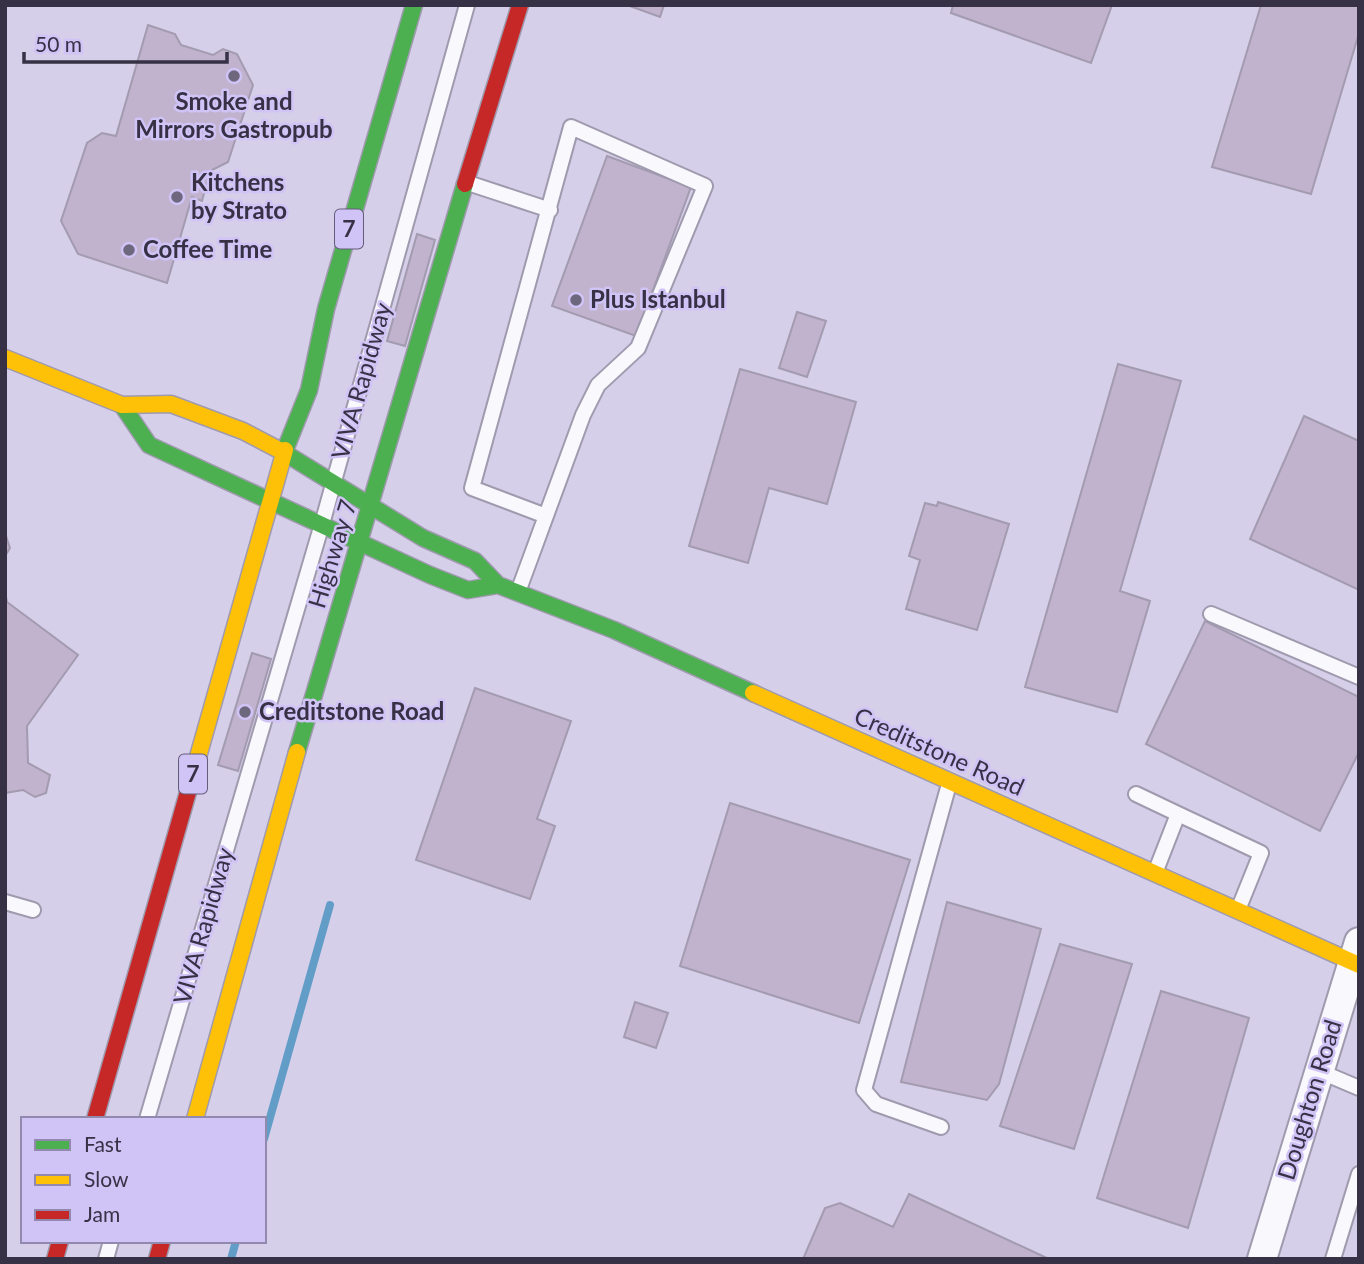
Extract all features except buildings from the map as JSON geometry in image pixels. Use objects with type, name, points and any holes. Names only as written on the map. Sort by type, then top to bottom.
[{"type":"main road","name":"7","points":[[96,1117],[284,453],[309,390],[326,309],[414,5]]},
{"type":"main road","name":"Highway 7","points":[[196,1117],[314,690],[372,506],[440,261],[520,5]]},
{"type":"main road","name":"Creditstone Road","points":[[5,358],[121,405],[171,404],[243,431],[333,482],[423,538],[475,561],[498,585],[614,630],[1237,912],[1357,956]]},
{"type":"main road","name":"Creditstone Road","points":[[121,405],[149,445],[468,590],[498,585]]},
{"type":"street","name":"Doughton Road","points":[[1262,1259],[1357,956]]},
{"type":"lane","name":"VIVA Rapidway","points":[[148,1117],[322,524],[467,5]]},
{"type":"lane","points":[[518,594],[583,415],[598,386],[638,348],[705,186],[571,127],[472,488],[546,516]]},
{"type":"lane","points":[[466,182],[550,209]]},
{"type":"lane","points":[[1211,614],[1359,677]]},
{"type":"lane","points":[[941,1127],[876,1104],[864,1090],[949,782]]},
{"type":"lane","points":[[1136,794],[1261,853],[1237,912]]},
{"type":"lane","points":[[1154,875],[1178,814]]},
{"type":"lane","points":[[5,902],[33,909]]},
{"type":"lane","points":[[1319,1071],[1359,1088]]},
{"type":"lane","points":[[1333,1259],[1359,1174]]},
{"type":"waterway","points":[[266,1132],[330,905]]},
{"type":"waterway","points":[[231,1259],[235,1243]]},
{"type":"traffic: fast","points":[[285,450],[309,390],[326,309],[414,5]]},
{"type":"traffic: fast","points":[[297,752],[465,184]]},
{"type":"traffic: fast","points":[[122,405],[149,445],[430,575],[468,590],[498,585]]},
{"type":"traffic: fast","points":[[283,452],[423,538],[475,561],[498,585],[614,630],[753,693]]},
{"type":"traffic: slow","points":[[5,358],[122,405],[171,404],[243,431],[283,452]]},
{"type":"traffic: slow","points":[[194,771],[285,450]]},
{"type":"traffic: slow","points":[[753,693],[1359,965]]},
{"type":"traffic: slow","points":[[196,1117],[297,752]]},
{"type":"traffic: jam","points":[[465,184],[520,5]]},
{"type":"traffic: jam","points":[[96,1117],[194,771]]},
{"type":"traffic: jam","points":[[55,1259],[59,1243]]},
{"type":"traffic: jam","points":[[157,1259],[161,1243]]},
{"type":"place","name":"Smoke and Mirrors Gastropub","points":[[234,76]]},
{"type":"place","name":"Kitchens by Strato","points":[[177,197]]},
{"type":"place","name":"Coffee Time","points":[[129,250]]},
{"type":"place","name":"Plus Istanbul","points":[[576,300]]},
{"type":"place","name":"Creditstone Road","points":[[245,712]]}]
